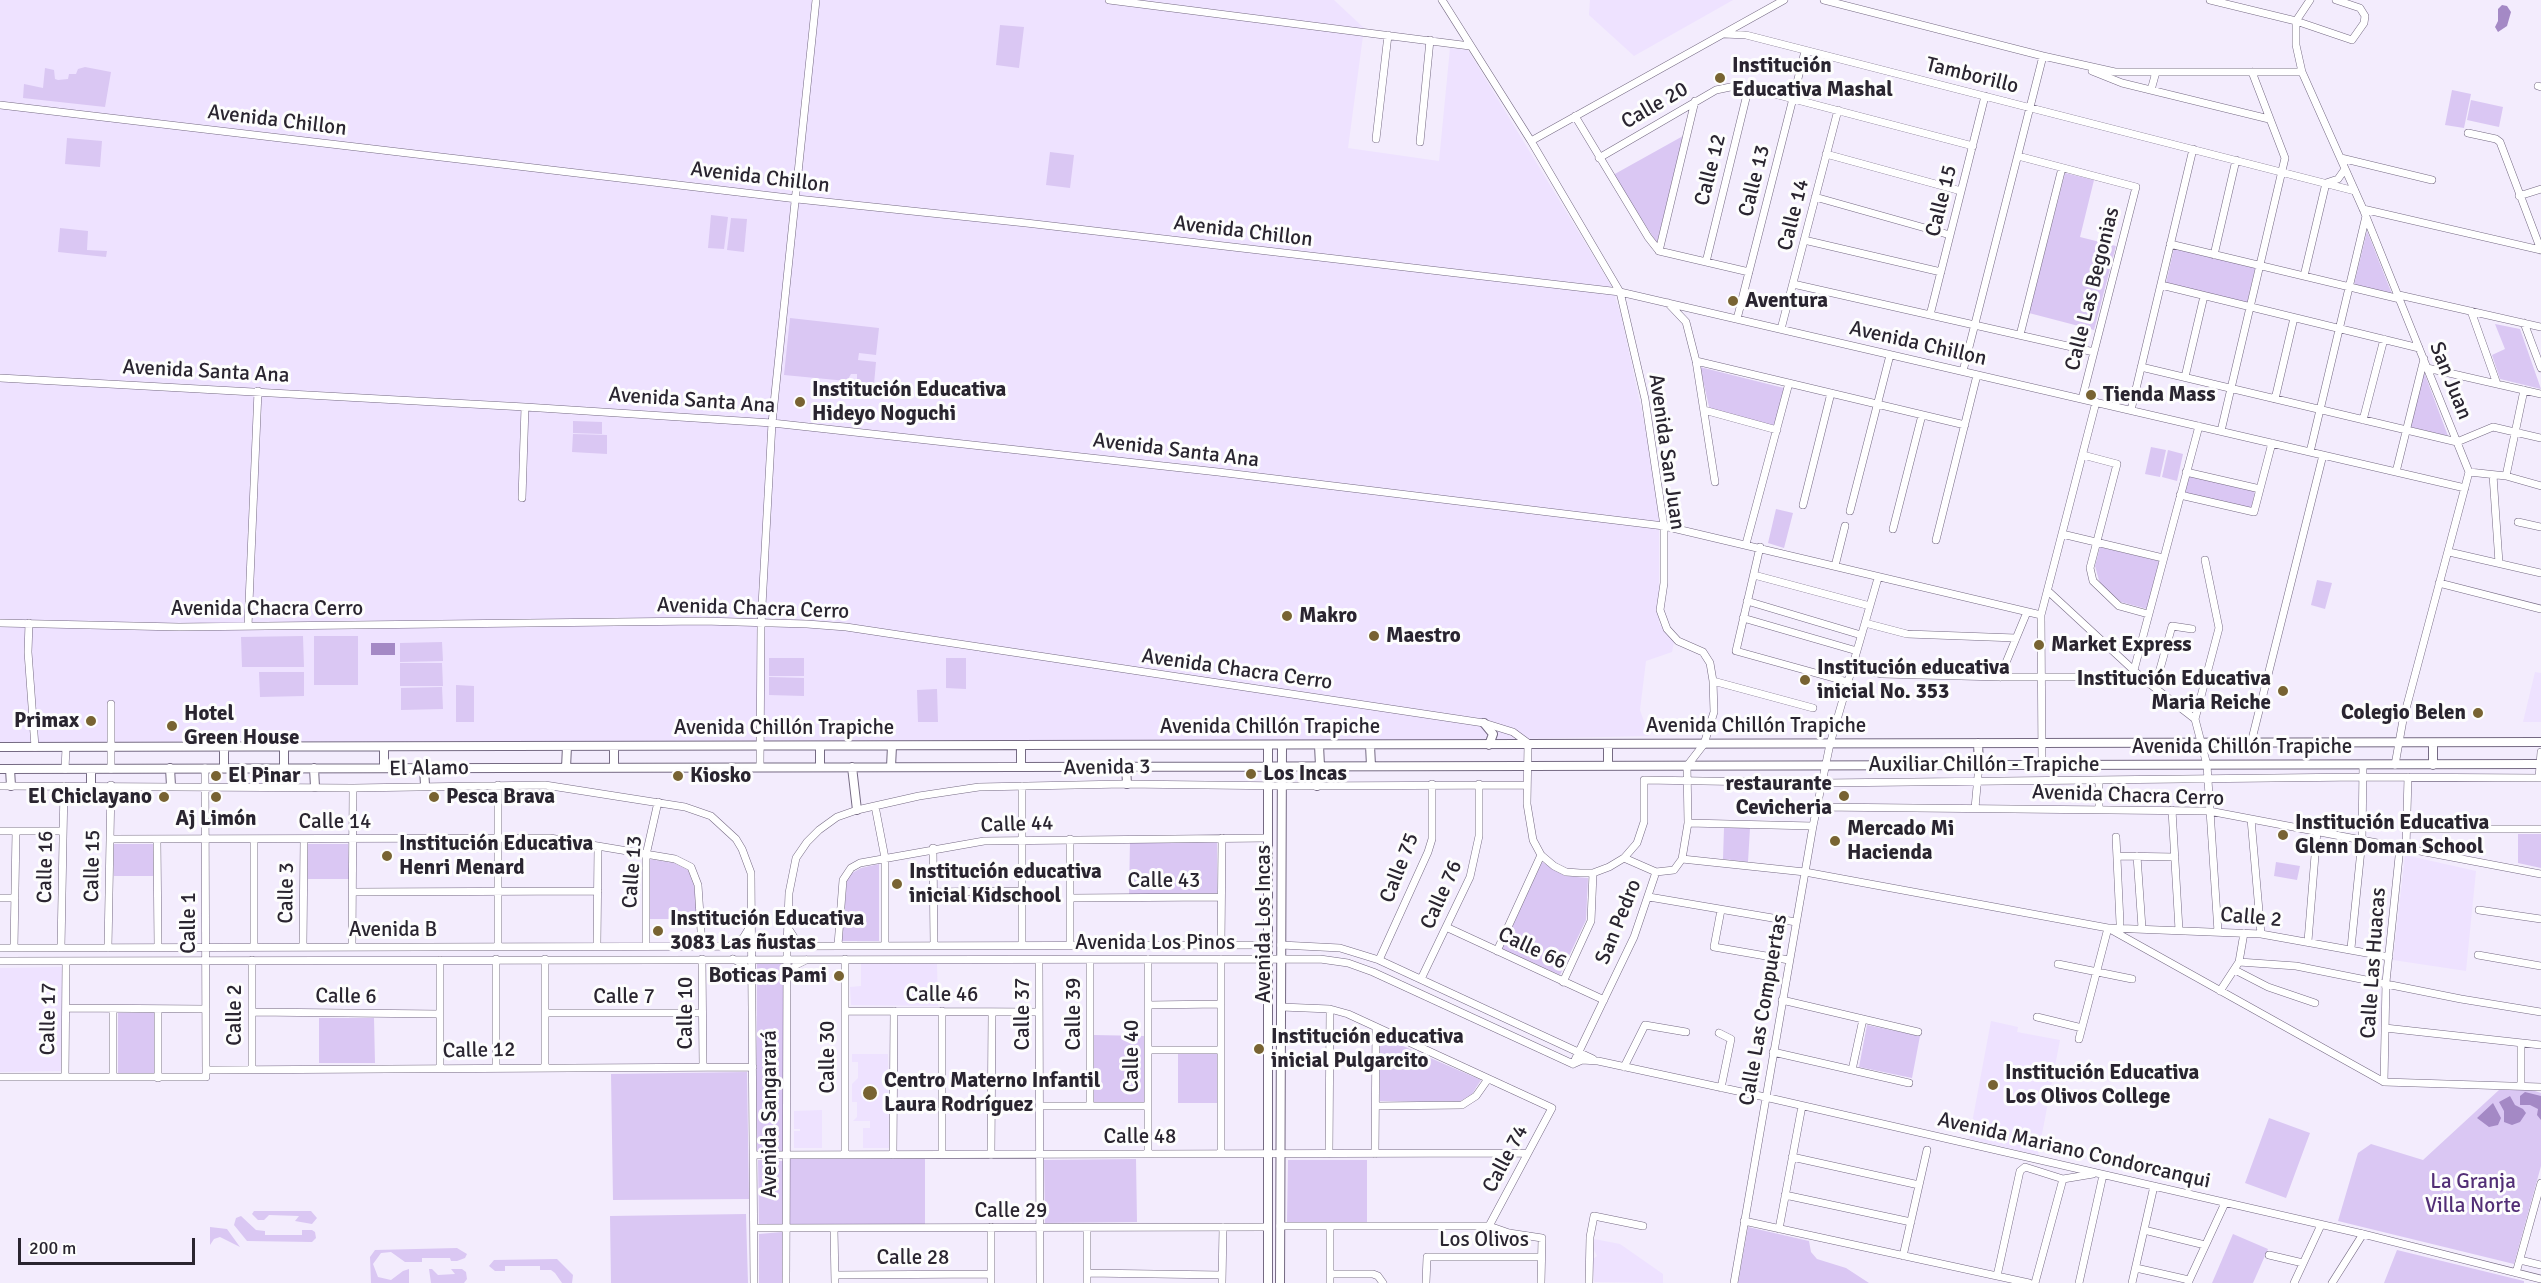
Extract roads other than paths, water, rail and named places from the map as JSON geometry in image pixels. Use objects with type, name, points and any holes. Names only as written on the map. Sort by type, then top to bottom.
[{"type":"main road","points":[[1484,723],[1493,735],[1489,745]]},
{"type":"main road","name":"Avenida Chillón Trapiche","points":[[0,747],[2541,742]]},
{"type":"main road","points":[[1978,743],[1979,765]]},
{"type":"main road","points":[[2433,743],[2433,765]]},
{"type":"main road","points":[[1608,744],[1608,766]]},
{"type":"main road","name":"Avenida Los Incas","points":[[1268,745],[1268,1283]]},
{"type":"main road","name":"Avenida Los Incas","points":[[1280,1283],[1282,745]]},
{"type":"main road","points":[[1317,786],[1320,766],[1319,745]]},
{"type":"main road","points":[[1370,745],[1371,766]]},
{"type":"main road","points":[[614,746],[614,767]]},
{"type":"main road","points":[[820,746],[820,767]]},
{"type":"main road","points":[[891,746],[891,767]]},
{"type":"main road","points":[[1021,746],[1021,767]]},
{"type":"main road","points":[[224,747],[224,768]]},
{"type":"main road","points":[[284,747],[284,768]]},
{"type":"main road","points":[[384,747],[384,768]]},
{"type":"main road","points":[[566,768],[567,747]]},
{"type":"main road","name":"Avenida Chillón Trapiche","points":[[0,769],[2540,764]]},
{"type":"main road","points":[[1126,766],[1127,784]]},
{"type":"main road","points":[[852,767],[858,810]]},
{"type":"main road","points":[[170,768],[171,786]]},
{"type":"main road","points":[[314,768],[315,787]]},
{"type":"main road","points":[[424,768],[425,785]]},
{"type":"main road","points":[[10,769],[11,786]]},
{"type":"main road","points":[[91,769],[91,785]]},
{"type":"main road","points":[[1268,1192],[1281,1192]]},
{"type":"street","points":[[760,767],[761,624],[772,423],[816,0]]},
{"type":"street","points":[[1109,0],[1470,46]]},
{"type":"street","name":"Avenida San Juan","points":[[1442,0],[1531,141],[1620,292],[1645,399],[1664,526],[1664,583],[1660,610],[1667,629],[1678,641],[1703,652],[1710,663],[1713,681],[1714,711],[1704,744],[1688,766]]},
{"type":"street","points":[[1531,141],[1784,0]]},
{"type":"street","points":[[1824,0],[2075,64],[2115,72],[2302,72]]},
{"type":"street","points":[[2210,0],[2296,21],[2352,40],[2364,23],[2365,16],[2360,8],[2336,0]]},
{"type":"street","points":[[2296,21],[2310,0]]},
{"type":"street","name":"San Juan","points":[[2296,21],[2296,45],[2302,72],[2365,212],[2469,472]]},
{"type":"street","name":"Tamborillo","points":[[1724,34],[1746,35],[2355,191]]},
{"type":"street","points":[[1376,139],[1388,35]]},
{"type":"street","points":[[1420,142],[1430,40]]},
{"type":"street","name":"Calle 13","points":[[1737,319],[1805,51]]},
{"type":"street","points":[[1962,371],[2043,56]]},
{"type":"street","points":[[2075,64],[2122,83],[2269,119]]},
{"type":"street","points":[[2151,90],[2156,72]]},
{"type":"street","points":[[2221,431],[2282,172],[2284,153],[2252,72]]},
{"type":"street","name":"Calle 20","points":[[1599,158],[1695,101],[1730,85],[1749,86],[1973,146]]},
{"type":"street","name":"Calle 12","points":[[1706,262],[1749,86]]},
{"type":"street","name":"Calle 15","points":[[1930,315],[1985,96]]},
{"type":"street","points":[[1659,251],[1695,101]]},
{"type":"street","name":"Avenida Chillon","points":[[0,105],[796,199],[1026,223],[1620,292],[2465,488]]},
{"type":"street","name":"Calle 14","points":[[1781,329],[1838,110]]},
{"type":"street","points":[[1575,116],[1648,237],[1659,251],[1749,272]]},
{"type":"street","points":[[2468,133],[2496,139],[2500,142],[2541,250]]},
{"type":"street","points":[[2131,410],[2193,149]]},
{"type":"street","points":[[1827,154],[1961,191]]},
{"type":"street","points":[[2018,156],[2062,168],[2020,335]]},
{"type":"street","points":[[2341,158],[2432,180]]},
{"type":"street","points":[[2214,255],[2236,160]]},
{"type":"street","name":"Calle Las Begonias","points":[[2062,168],[2136,188],[2082,399]]},
{"type":"street","points":[[2304,276],[2326,183],[2338,179],[2345,169]]},
{"type":"street","points":[[2519,196],[2541,189]]},
{"type":"street","points":[[1815,198],[1950,235]]},
{"type":"street","points":[[2310,452],[2365,212],[2541,250]]},
{"type":"street","points":[[1804,240],[1941,272]]},
{"type":"street","points":[[2170,244],[2349,287],[2541,327]]},
{"type":"street","points":[[1793,284],[2094,352]]},
{"type":"street","points":[[2161,285],[2419,348]]},
{"type":"street","points":[[2185,377],[2204,296]]},
{"type":"street","points":[[1668,303],[1686,322],[1696,361],[1715,482]]},
{"type":"street","points":[[2471,311],[2497,384]]},
{"type":"street","points":[[2275,399],[2294,318]]},
{"type":"street","points":[[2524,323],[2541,368]]},
{"type":"street","points":[[2363,420],[2384,339]]},
{"type":"street","points":[[1850,511],[1890,354]]},
{"type":"street","points":[[2396,472],[2424,359]]},
{"type":"street","points":[[1696,361],[1965,425]]},
{"type":"street","points":[[2141,367],[2457,442],[2493,427],[2541,438]]},
{"type":"street","points":[[2427,368],[2541,394]]},
{"type":"street","points":[[1936,540],[1977,375]]},
{"type":"street","name":"Avenida Santa Ana","points":[[0,378],[525,406],[772,423],[1138,463],[1664,526],[2041,615]]},
{"type":"street","points":[[1746,544],[1789,383]]},
{"type":"street","points":[[2506,476],[2524,390]]},
{"type":"street","points":[[248,626],[258,391]]},
{"type":"street","points":[[1803,505],[1831,393]]},
{"type":"street","points":[[2042,765],[2041,615],[2096,402]]},
{"type":"street","points":[[522,498],[525,406]]},
{"type":"street","points":[[1704,410],[1777,430]]},
{"type":"street","points":[[1893,529],[1922,415]]},
{"type":"street","points":[[2133,670],[2199,426]]},
{"type":"street","points":[[2180,495],[2254,512],[2272,443]]},
{"type":"street","points":[[2083,455],[2116,464],[2091,568],[2096,586],[2119,606],[2148,614]]},
{"type":"street","points":[[2251,743],[2323,455]]},
{"type":"street","points":[[2186,472],[2260,489]]},
{"type":"street","points":[[2396,765],[2398,743],[2469,472],[2506,476],[2541,486]]},
{"type":"street","points":[[2493,475],[2499,563]]},
{"type":"street","points":[[2518,522],[2541,527]]},
{"type":"street","points":[[1835,567],[1845,526]]},
{"type":"street","points":[[2062,534],[2163,558]]},
{"type":"street","points":[[1760,547],[1736,651],[1848,682]]},
{"type":"street","points":[[2449,552],[2541,573]]},
{"type":"street","points":[[2205,560],[2219,628],[2194,719],[2207,765],[2218,932]]},
{"type":"street","points":[[1754,575],[1870,606]]},
{"type":"street","name":"Calle Las Compuertas","points":[[1734,1283],[1813,826],[1830,744],[1878,578]]},
{"type":"street","points":[[2439,583],[2541,609]]},
{"type":"street","points":[[2048,591],[2133,670],[2194,719]]},
{"type":"street","points":[[1748,601],[1862,635]]},
{"type":"street","points":[[2000,677],[2027,612]]},
{"type":"street","points":[[1743,618],[1857,651]]},
{"type":"street","name":"Avenida Chacra Cerro","points":[[0,623],[248,626],[703,621],[846,627],[1484,723],[1513,732],[1528,745]]},
{"type":"street","points":[[29,623],[28,652],[34,747]]},
{"type":"street","points":[[1865,623],[1907,634],[2016,638]]},
{"type":"street","points":[[2155,687],[2172,626],[2192,629]]},
{"type":"street","points":[[1852,667],[1882,674],[2141,677]]},
{"type":"street","points":[[1713,681],[1813,708]]},
{"type":"street","points":[[111,704],[111,769]]},
{"type":"street","points":[[1528,745],[1529,822],[1540,855],[1566,872],[1593,873],[1624,858],[1656,872]]},
{"type":"street","points":[[65,769],[66,748]]},
{"type":"street","points":[[2540,778],[2541,752]]},
{"type":"street","points":[[1975,808],[1979,765]]},
{"type":"street","points":[[2351,948],[2362,840],[2363,765]]},
{"type":"street","points":[[1688,766],[1688,823],[1682,859],[1805,872],[2108,928],[2384,1082],[2541,1087]]},
{"type":"street","name":"Calle 1","points":[[205,768],[206,1074]]},
{"type":"street","name":"Auxiliar Chillón - Trapiche","points":[[1624,858],[1637,843],[1644,822],[1644,780],[1822,783],[2363,777],[2540,778]]},
{"type":"street","name":"Calle Las Huacas","points":[[2384,1082],[2386,982],[2407,829],[2408,777]]},
{"type":"street","points":[[2099,780],[2099,810]]},
{"type":"street","name":"Avenida 3","points":[[787,946],[789,893],[796,858],[819,830],[837,818],[875,806],[979,787],[1127,784],[1527,785]]},
{"type":"street","name":"Calle 75","points":[[1379,960],[1432,839],[1432,784]]},
{"type":"street","name":"Calle 76","points":[[1421,979],[1470,877],[1479,836],[1479,784]]},
{"type":"street","name":"Calle 15","points":[[108,948],[111,785]]},
{"type":"street","points":[[498,785],[498,946]]},
{"type":"street","name":"El Alamo","points":[[0,786],[353,788],[498,785],[573,788],[698,810],[724,826],[736,839],[751,873],[753,946]]},
{"type":"street","name":"Calle 16","points":[[61,948],[64,786]]},
{"type":"street","points":[[1022,786],[1022,945]]},
{"type":"street","points":[[352,947],[353,788]]},
{"type":"street","name":"Calle 13","points":[[646,946],[646,855],[658,802]]},
{"type":"street","points":[[875,806],[885,858],[885,946]]},
{"type":"street","name":"Avenida Chacra Cerro","points":[[1817,807],[2209,811],[2541,874]]},
{"type":"street","points":[[2172,810],[2179,930]]},
{"type":"street","points":[[2251,819],[2261,934]]},
{"type":"street","points":[[1688,823],[1813,826]]},
{"type":"street","points":[[2407,829],[2541,830]]},
{"type":"street","points":[[0,831],[63,831]]},
{"type":"street","points":[[14,948],[16,831]]},
{"type":"street","points":[[2308,941],[2317,831]]},
{"type":"street","points":[[2116,837],[2120,923]]},
{"type":"street","name":"Calle 14","points":[[110,839],[550,838],[675,859],[691,867],[698,885],[702,946]]},
{"type":"street","points":[[1221,945],[1222,838]]},
{"type":"street","name":"Calle 44","points":[[838,945],[841,888],[847,873],[860,863],[933,848],[984,841],[1268,838]]},
{"type":"street","points":[[157,839],[158,948]]},
{"type":"street","points":[[254,839],[254,947]]},
{"type":"street","name":"Calle 3","points":[[303,947],[304,839]]},
{"type":"street","points":[[1070,839],[1070,945]]},
{"type":"street","points":[[597,946],[598,846]]},
{"type":"street","points":[[933,848],[934,946]]},
{"type":"street","points":[[1497,951],[1540,855]]},
{"type":"street","points":[[2117,856],[2175,857]]},
{"type":"street","points":[[2138,856],[2142,928]]},
{"type":"street","name":"San Pedro","points":[[1573,1064],[1634,937],[1656,872],[1674,870],[1682,859]]},
{"type":"street","points":[[1563,981],[1591,921],[1593,873]]},
{"type":"street","points":[[352,892],[598,891]]},
{"type":"street","points":[[934,892],[1022,891]]},
{"type":"street","name":"Calle 43","points":[[1070,898],[1221,897]]},
{"type":"street","points":[[1649,897],[1796,922]]},
{"type":"street","points":[[0,898],[15,898]]},
{"type":"street","points":[[1721,910],[1714,947],[1789,960]]},
{"type":"street","points":[[2479,910],[2541,919]]},
{"type":"street","points":[[725,946],[743,938],[750,928],[752,917]]},
{"type":"street","points":[[788,926],[795,939],[812,945]]},
{"type":"street","name":"Calle 66","points":[[1446,927],[1604,1000]]},
{"type":"street","points":[[2079,1039],[2108,928]]},
{"type":"street","name":"Calle 2","points":[[2108,928],[2261,934],[2351,948],[2390,957]]},
{"type":"street","points":[[2220,991],[2239,962],[2244,933]]},
{"type":"street","points":[[1257,945],[1257,959]]},
{"type":"street","name":"Avenida Los Pinos","points":[[787,946],[1268,945]]},
{"type":"street","points":[[1281,945],[1340,948],[1379,960],[1579,1052]]},
{"type":"street","points":[[622,946],[622,959]]},
{"type":"street","name":"Avenida Sangarará","points":[[753,946],[754,1283]]},
{"type":"street","name":"Avenida B","points":[[0,948],[787,946]]},
{"type":"street","name":"Avenida Sangarará","points":[[786,1283],[787,946]]},
{"type":"street","points":[[908,946],[908,959]]},
{"type":"street","points":[[280,960],[281,947]]},
{"type":"street","points":[[2478,955],[2541,966]]},
{"type":"street","name":"Avenida B","points":[[0,961],[787,958]]},
{"type":"street","name":"Avenida Los Pinos","points":[[787,958],[1335,960],[1373,972],[1573,1064]]},
{"type":"street","points":[[787,984],[788,975],[796,965],[812,958]]},
{"type":"street","name":"Calle 30","points":[[845,958],[845,1155]]},
{"type":"street","points":[[545,959],[545,1066]]},
{"type":"street","name":"Calle 10","points":[[702,959],[703,1067]]},
{"type":"street","points":[[728,959],[737,961],[747,968],[753,985]]},
{"type":"street","name":"Calle 40","points":[[1148,959],[1148,1154]]},
{"type":"street","points":[[1221,959],[1221,1154]]},
{"type":"street","name":"Calle 2","points":[[252,960],[252,1069]]},
{"type":"street","points":[[440,960],[440,1068]]},
{"type":"street","points":[[496,960],[496,1067]]},
{"type":"street","name":"Calle 37","points":[[1039,960],[1040,1283]]},
{"type":"street","name":"Calle 39","points":[[1089,1106],[1090,960]]},
{"type":"street","name":"Calle 17","points":[[65,1077],[66,961]]},
{"type":"street","points":[[2239,962],[2296,966],[2386,982],[2461,999],[2541,1012]]},
{"type":"street","points":[[2058,964],[2132,979]]},
{"type":"street","points":[[2235,970],[2268,987],[2315,1003]]},
{"type":"street","points":[[1782,1000],[1918,1032]]},
{"type":"street","points":[[1148,1005],[1221,1004]]},
{"type":"street","points":[[1281,1006],[1330,1009],[1348,1014],[1488,1079],[1476,1096],[1462,1105],[1376,1106]]},
{"type":"street","points":[[66,1008],[206,1009]]},
{"type":"street","points":[[113,1008],[113,1077]]},
{"type":"street","points":[[158,1009],[158,1078]]},
{"type":"street","points":[[1329,1154],[1330,1009]]},
{"type":"street","name":"Calle 46","points":[[845,1011],[1039,1012]]},
{"type":"street","points":[[893,1155],[894,1011]]},
{"type":"street","points":[[942,1011],[942,1155]]},
{"type":"street","points":[[991,1155],[992,1011]]},
{"type":"street","name":"Calle 6","points":[[252,1012],[440,1014]]},
{"type":"street","name":"Calle 7","points":[[545,1013],[702,1013]]},
{"type":"street","points":[[2037,1017],[2082,1028]]},
{"type":"street","points":[[1852,1070],[1863,1019]]},
{"type":"street","points":[[1624,1067],[1645,1025],[1686,1032]]},
{"type":"street","points":[[1375,1154],[1376,1028]]},
{"type":"street","points":[[2385,1028],[2541,1045]]},
{"type":"street","points":[[1719,1034],[1731,1039],[1721,1088]]},
{"type":"street","points":[[2521,1042],[2521,1085]]},
{"type":"street","points":[[1148,1050],[1221,1050]]},
{"type":"street","name":"Avenida Mariano Condorcanqui","points":[[1579,1052],[1598,1061]]},
{"type":"street","points":[[1773,1052],[1909,1083]]},
{"type":"street","name":"Avenida Mariano Condorcanqui","points":[[1573,1064],[1582,1060],[1598,1061],[1765,1097],[2363,1234],[2516,1273],[2529,1279],[2541,1279]]},
{"type":"street","name":"Calle 12","points":[[0,1077],[158,1078],[252,1069],[545,1066],[753,1067]]},
{"type":"street","name":"Calle 74","points":[[1488,1079],[1552,1108],[1490,1226]]},
{"type":"street","points":[[1039,1106],[1148,1106]]},
{"type":"street","points":[[1779,1229],[1802,1106]]},
{"type":"street","points":[[1903,1256],[1927,1150]]},
{"type":"street","name":"Calle 48","points":[[753,1155],[1527,1154]]},
{"type":"street","points":[[1792,1157],[1919,1185]]},
{"type":"street","points":[[1997,1276],[2020,1171],[2025,1167],[2063,1179],[2100,1174],[2079,1283]]},
{"type":"street","points":[[2035,1283],[2063,1179]]},
{"type":"street","points":[[2516,1273],[2541,1183]]},
{"type":"street","points":[[2132,1283],[2154,1186]]},
{"type":"street","points":[[1785,1195],[1911,1222]]},
{"type":"street","points":[[2136,1268],[2189,1282],[2225,1203]]},
{"type":"street","points":[[1589,1283],[1590,1237],[1594,1216],[1643,1226]]},
{"type":"street","points":[[1744,1221],[2029,1283]]},
{"type":"street","points":[[2294,1283],[2321,1225]]},
{"type":"street","points":[[1280,1226],[1490,1226],[1509,1233],[1542,1238],[1541,1283]]},
{"type":"street","points":[[991,1227],[991,1283]]},
{"type":"street","points":[[1222,1227],[1222,1283]]},
{"type":"street","name":"Calle 29","points":[[754,1228],[1267,1227]]},
{"type":"street","points":[[1330,1227],[1330,1283]]},
{"type":"street","points":[[834,1228],[835,1283]]},
{"type":"street","points":[[1087,1228],[1087,1283]]},
{"type":"street","points":[[2144,1230],[2205,1245]]},
{"type":"street","points":[[2332,1283],[2363,1234]]},
{"type":"street","points":[[2269,1255],[2303,1263]]},
{"type":"street","name":"Los Olivos","points":[[1426,1283],[1427,1257],[1541,1257]]},
{"type":"street","points":[[2520,1260],[2541,1265]]},
{"type":"street","points":[[1087,1273],[1222,1275]]},
{"type":"street","name":"Calle 28","points":[[835,1275],[991,1274]]},
{"type":"street","points":[[1330,1274],[1373,1275],[1378,1276],[1383,1283]]},
{"type":"place","name":"Institución Educativa Mashal","points":[[1720,78]]},
{"type":"place","name":"Aventura","points":[[1733,301]]},
{"type":"place","name":"Tienda Mass","points":[[2091,395]]},
{"type":"place","name":"Institución Educativa Hideyo Noguchi","points":[[800,402]]},
{"type":"place","name":"Makro","points":[[1287,616]]},
{"type":"place","name":"Maestro","points":[[1374,636]]},
{"type":"place","name":"Market Express","points":[[2039,645]]},
{"type":"place","name":"Institución educativa inicial No. 353","points":[[1805,680]]},
{"type":"place","name":"Institución Educativa Maria Reiche","points":[[2283,691]]},
{"type":"place","name":"Colegio Belen","points":[[2478,713]]},
{"type":"place","name":"Primax","points":[[91,721]]},
{"type":"place","name":"Hotel Green House","points":[[172,726]]},
{"type":"place","name":"Los Incas","points":[[1251,774]]},
{"type":"place","name":"El Pinar","points":[[216,776]]},
{"type":"place","name":"Kiosko","points":[[678,776]]},
{"type":"place","name":"restaurante Cevicheria","points":[[1844,796]]},
{"type":"place","name":"El Chiclayano","points":[[164,797]]},
{"type":"place","name":"Aj Limón","points":[[216,797]]},
{"type":"place","name":"Pesca Brava","points":[[434,797]]},
{"type":"place","name":"Institución Educativa Glenn Doman School","points":[[2283,835]]},
{"type":"place","name":"Mercado Mi Hacienda","points":[[1835,841]]},
{"type":"place","name":"Institución Educativa Henri Menard","points":[[387,856]]},
{"type":"place","name":"Institución educativa inicial Kidschool","points":[[897,884]]},
{"type":"place","name":"Institución Educativa 3083 Las ñustas","points":[[658,931]]},
{"type":"place","name":"Boticas Pami","points":[[839,976]]},
{"type":"place","name":"Institución educativa inicial Pulgarcito","points":[[1259,1049]]},
{"type":"place","name":"Institución Educativa Los Olivos College","points":[[1993,1085]]},
{"type":"place","name":"Centro Materno Infantil Laura Rodríguez","points":[[870,1093]]},
{"type":"park label","name":"La Granja Villa Norte","points":[[2473,1194]]}]
